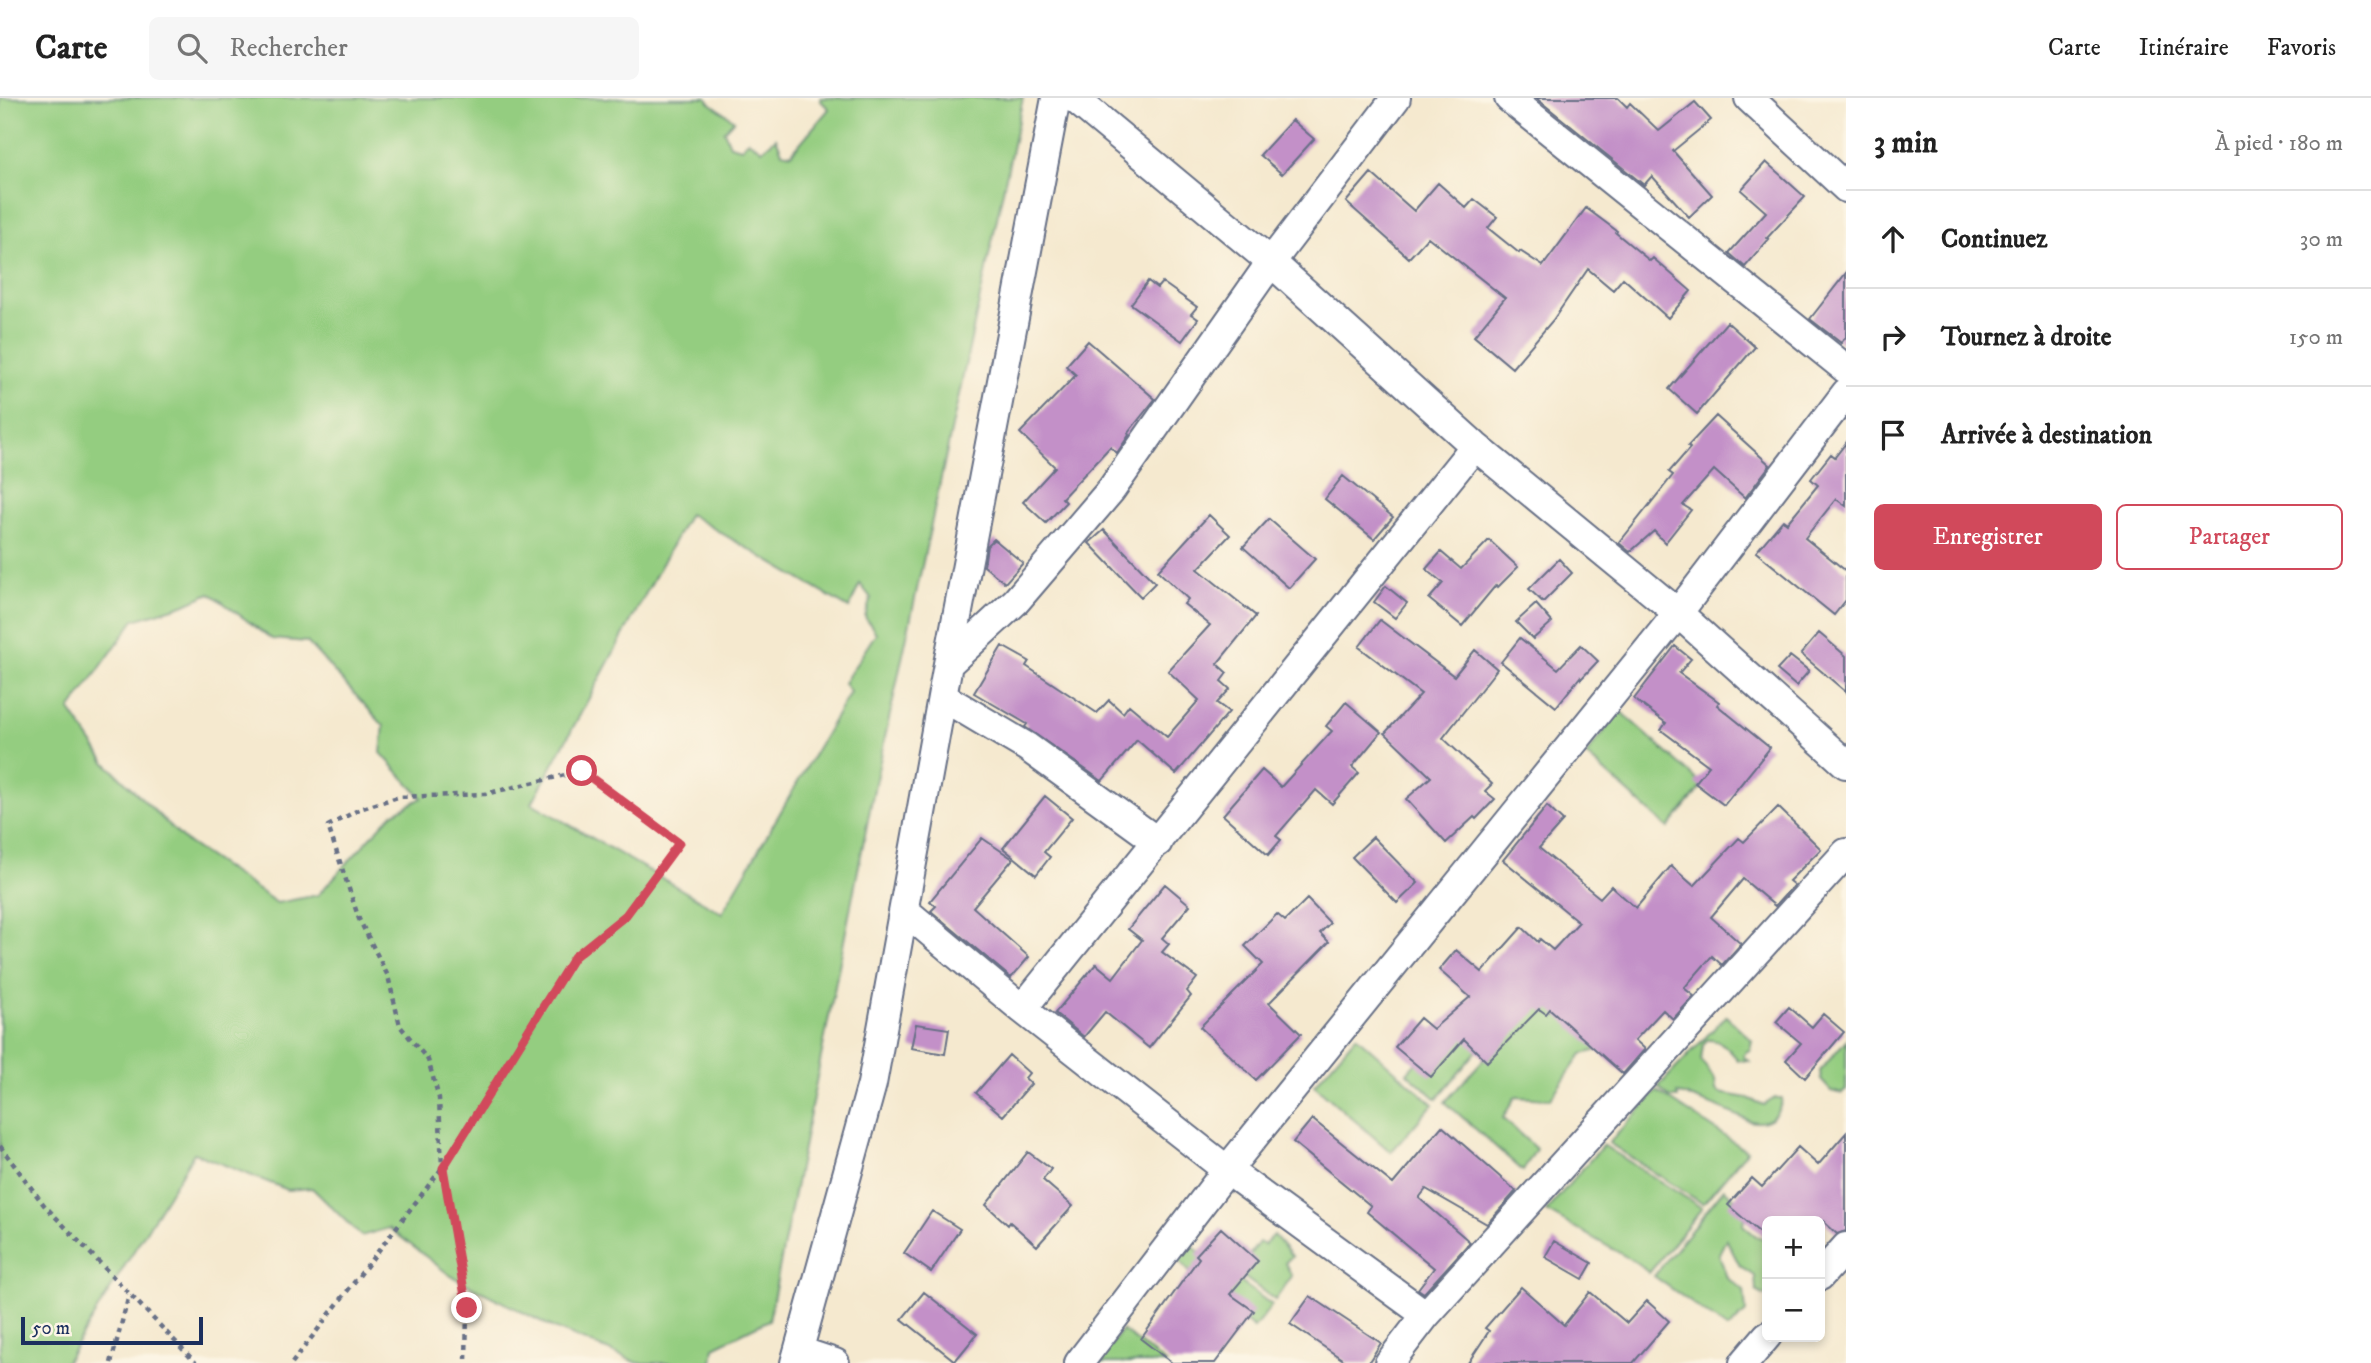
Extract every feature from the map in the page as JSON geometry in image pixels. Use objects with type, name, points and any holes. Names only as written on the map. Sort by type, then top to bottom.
[{"type":"street","points":[[835,1363],[797,1357],[872,1084],[948,664],[1056,98]]},
{"type":"street","points":[[1074,98],[1271,262],[1475,446],[1678,613],[1846,764]]},
{"type":"street","points":[[948,664],[1016,601],[1111,490],[1271,262],[1396,98]]},
{"type":"street","points":[[1749,98],[1846,188]]},
{"type":"street","points":[[1525,103],[1846,369]]},
{"type":"street","points":[[1079,1363],[1227,1170],[1678,613],[1846,393]]},
{"type":"street","points":[[1023,1009],[1475,446]]},
{"type":"street","points":[[943,697],[1027,747],[1158,842]]},
{"type":"street","points":[[1389,1363],[1426,1315],[1846,853]]},
{"type":"street","points":[[904,910],[1023,1009],[1227,1170],[1426,1315]]},
{"type":"street","points":[[1825,1270],[1846,1247]]},
{"type":"street","points":[[1744,1363],[1762,1342]]},
{"type":"path","points":[[292,1363],[443,1168],[574,957],[626,915],[679,843],[582,771],[485,794],[398,797],[360,809],[328,826],[359,919],[388,976],[400,1026],[428,1060],[439,1098],[443,1168],[467,1308],[466,1363]]},
{"type":"path","points":[[0,1146],[44,1205],[196,1363]]},
{"type":"path","points":[[111,1363],[129,1294]]},
{"type":"green space","points":[[0,98],[707,98],[734,120],[724,131],[730,145],[742,148],[748,140],[762,150],[776,138],[782,152],[791,154],[829,109],[821,98],[1023,98],[875,784],[769,1320],[714,1347],[712,1363],[638,1363],[554,1328],[451,1276],[389,1228],[361,1236],[312,1188],[288,1190],[194,1153],[65,1363],[0,1363]],"holes":[[[689,514],[849,608],[860,584],[871,598],[865,617],[876,633],[844,683],[850,692],[722,913],[532,803]],[[210,593],[272,639],[307,642],[384,726],[381,753],[422,798],[392,814],[318,895],[277,903],[184,840],[105,762],[70,710],[134,620],[183,605]]]},
{"type":"green space","points":[[1620,711],[1703,785],[1668,828],[1586,755]]},
{"type":"green space","points":[[1539,998],[1596,1048],[1595,1051],[1582,1054],[1550,1099],[1515,1097],[1503,1118],[1536,1149],[1523,1171],[1445,1102]]},
{"type":"green space","points":[[1726,1016],[1752,1040],[1750,1050],[1743,1056],[1749,1061],[1738,1060],[1721,1043],[1712,1040],[1707,1040],[1703,1045],[1701,1060],[1715,1080],[1719,1093],[1748,1098],[1764,1105],[1775,1098],[1782,1098],[1777,1111],[1762,1122],[1750,1121],[1684,1095],[1677,1094],[1678,1098],[1671,1098],[1658,1087]]},
{"type":"green space","points":[[1458,1029],[1480,1047],[1437,1099],[1407,1073],[1421,1057]]},
{"type":"green space","points":[[1356,1036],[1433,1104],[1391,1152],[1314,1085]]},
{"type":"green space","points":[[1846,1040],[1846,1090],[1842,1094],[1831,1091],[1821,1080],[1820,1071]]},
{"type":"green space","points":[[1657,1091],[1747,1151],[1703,1204],[1609,1143]]},
{"type":"green space","points":[[1603,1145],[1702,1208],[1649,1273],[1637,1263],[1546,1211]]},
{"type":"green space","points":[[1724,1189],[1745,1207],[1743,1225],[1762,1238],[1762,1294],[1756,1291],[1755,1276],[1740,1266],[1726,1239],[1719,1254],[1727,1278],[1744,1290],[1746,1312],[1728,1329],[1654,1276]]},
{"type":"green space","points":[[1274,1235],[1292,1256],[1285,1263],[1292,1276],[1275,1300],[1237,1272],[1259,1242],[1264,1245]]},
{"type":"green space","points":[[1189,1244],[1272,1305],[1254,1328],[1207,1292],[1178,1259]]},
{"type":"green space","points":[[1122,1330],[1166,1363],[1098,1363]]},
{"type":"building","points":[[1536,98],[1618,98],[1627,107],[1630,103],[1659,131],[1695,102],[1711,120],[1673,151],[1712,195],[1689,217],[1652,176],[1644,185]]},
{"type":"building","points":[[1292,120],[1314,139],[1282,174],[1260,155]]},
{"type":"building","points":[[1766,162],[1805,197],[1767,238],[1769,239],[1745,267],[1729,253],[1766,212],[1741,190]]},
{"type":"building","points":[[1371,173],[1414,211],[1438,183],[1466,208],[1474,199],[1497,217],[1488,228],[1519,253],[1520,251],[1543,266],[1586,208],[1650,261],[1653,258],[1691,291],[1668,318],[1623,278],[1613,290],[1588,269],[1553,320],[1512,368],[1474,336],[1505,298],[1428,237],[1409,258],[1346,202]]},
{"type":"building","points":[[1846,273],[1846,337],[1841,343],[1810,319]]},
{"type":"building","points":[[1148,281],[1157,288],[1162,282],[1197,307],[1191,314],[1198,319],[1182,341],[1131,304]]},
{"type":"building","points":[[1727,322],[1755,347],[1697,414],[1669,389]]},
{"type":"building","points":[[1088,341],[1155,399],[1128,433],[1117,453],[1110,447],[1062,498],[1066,502],[1046,523],[1023,502],[1055,467],[1020,433],[1076,375],[1066,366]]},
{"type":"building","points":[[1716,416],[1770,465],[1745,498],[1714,470],[1683,505],[1691,510],[1665,543],[1654,531],[1630,552],[1619,543],[1673,475],[1669,472],[1690,448],[1688,446]]},
{"type":"building","points":[[1846,443],[1846,506],[1836,499],[1805,538],[1846,571],[1846,600],[1834,615],[1756,552],[1783,520],[1787,523],[1818,485],[1811,479],[1831,454],[1835,457]]},
{"type":"building","points":[[1343,476],[1393,517],[1374,539],[1325,499]]},
{"type":"building","points":[[1209,515],[1230,535],[1198,569],[1256,616],[1217,664],[1227,673],[1221,681],[1230,689],[1217,703],[1229,712],[1176,774],[1137,740],[1102,781],[1025,727],[1027,724],[974,693],[1002,646],[1029,661],[1026,666],[1097,713],[1109,700],[1123,713],[1129,705],[1167,737],[1199,700],[1168,671],[1210,625],[1184,604],[1188,599],[1158,571]]},
{"type":"building","points":[[1269,519],[1315,559],[1289,588],[1243,547]]},
{"type":"building","points":[[1104,530],[1155,583],[1141,597],[1089,543]]},
{"type":"building","points":[[994,539],[1023,563],[1005,583],[984,566],[987,546]]},
{"type":"building","points":[[1489,540],[1518,567],[1498,587],[1496,585],[1462,626],[1429,599],[1443,583],[1426,569],[1441,552],[1461,569]]},
{"type":"building","points":[[1559,559],[1572,573],[1543,602],[1529,589]]},
{"type":"building","points":[[1386,586],[1407,603],[1395,618],[1374,602]]},
{"type":"building","points":[[1536,604],[1552,622],[1533,639],[1516,622]]},
{"type":"building","points":[[1380,620],[1454,676],[1475,650],[1497,669],[1443,738],[1492,784],[1485,791],[1495,799],[1476,819],[1474,817],[1446,843],[1406,799],[1431,777],[1385,733],[1421,694],[1359,647]]},
{"type":"building","points":[[1819,633],[1846,656],[1846,692],[1801,654]]},
{"type":"building","points":[[1520,638],[1558,669],[1581,645],[1598,661],[1581,679],[1580,677],[1556,707],[1501,662]]},
{"type":"building","points":[[1675,646],[1691,659],[1679,673],[1719,702],[1717,705],[1770,748],[1724,805],[1695,783],[1709,766],[1661,730],[1666,723],[1634,699]]},
{"type":"building","points":[[1790,656],[1809,671],[1796,686],[1777,670]]},
{"type":"building","points":[[1346,702],[1381,732],[1352,767],[1359,773],[1332,804],[1316,790],[1276,836],[1281,840],[1268,855],[1223,815],[1262,770],[1281,787],[1332,731],[1326,726]]},
{"type":"building","points":[[1045,796],[1072,818],[1044,852],[1050,857],[1036,875],[1003,848]]},
{"type":"building","points":[[1547,806],[1563,821],[1539,848],[1600,898],[1611,886],[1636,908],[1671,866],[1694,886],[1739,838],[1744,842],[1778,807],[1821,849],[1789,881],[1794,885],[1775,906],[1743,879],[1711,917],[1741,944],[1722,965],[1712,956],[1684,988],[1694,996],[1673,1019],[1663,1010],[1635,1040],[1645,1049],[1623,1074],[1550,1009],[1546,1014],[1539,1009],[1487,1062],[1464,1039],[1431,1077],[1395,1047],[1420,1018],[1433,1029],[1470,997],[1439,970],[1456,950],[1482,972],[1522,927],[1538,942],[1540,939],[1553,950],[1579,922],[1503,860]]},
{"type":"building","points":[[1373,837],[1418,883],[1397,903],[1352,857]]},
{"type":"building","points":[[982,838],[1013,859],[973,907],[1029,957],[1011,978],[931,911],[936,906],[930,901]]},
{"type":"building","points":[[1165,884],[1190,905],[1162,938],[1169,944],[1162,952],[1197,978],[1187,991],[1191,996],[1149,1048],[1105,1012],[1084,1037],[1055,1013],[1096,964],[1113,978],[1142,940],[1128,929]]},
{"type":"building","points":[[1307,899],[1330,923],[1320,933],[1329,942],[1269,1003],[1301,1034],[1256,1080],[1200,1027],[1263,964],[1245,946],[1277,914],[1285,921]]},
{"type":"building","points":[[1789,1007],[1812,1027],[1823,1014],[1844,1032],[1805,1078],[1786,1060],[1801,1043],[1776,1022]]},
{"type":"building","points":[[916,1024],[949,1029],[945,1054],[911,1048]]},
{"type":"building","points":[[1009,1055],[1029,1073],[1025,1078],[1031,1084],[1003,1116],[976,1093]]},
{"type":"building","points":[[1312,1119],[1393,1184],[1442,1126],[1516,1191],[1487,1224],[1426,1189],[1419,1198],[1470,1242],[1424,1293],[1418,1289],[1434,1268],[1367,1212],[1371,1206],[1293,1142]]},
{"type":"building","points":[[1846,1133],[1846,1231],[1837,1234],[1825,1223],[1825,1216],[1762,1216],[1762,1235],[1728,1205],[1752,1178],[1762,1187],[1798,1147],[1818,1165]]},
{"type":"building","points":[[1028,1152],[1051,1169],[1043,1180],[1073,1206],[1037,1246],[986,1205]]},
{"type":"building","points":[[932,1211],[960,1229],[931,1272],[904,1253]]},
{"type":"building","points":[[1221,1228],[1258,1261],[1230,1294],[1254,1311],[1215,1363],[1172,1363],[1141,1339],[1199,1258],[1196,1255]]},
{"type":"building","points":[[1554,1241],[1592,1263],[1583,1279],[1545,1257]]},
{"type":"building","points":[[1521,1287],[1564,1325],[1590,1292],[1627,1323],[1647,1301],[1669,1321],[1633,1363],[1468,1363],[1489,1331],[1485,1328]]},
{"type":"building","points":[[924,1292],[977,1334],[955,1361],[902,1319]]},
{"type":"building","points":[[1310,1296],[1381,1343],[1368,1363],[1348,1363],[1290,1324]]},
{"type":"route","points":[[467,1308],[443,1168],[574,957],[626,915],[679,843],[582,771]]}]
